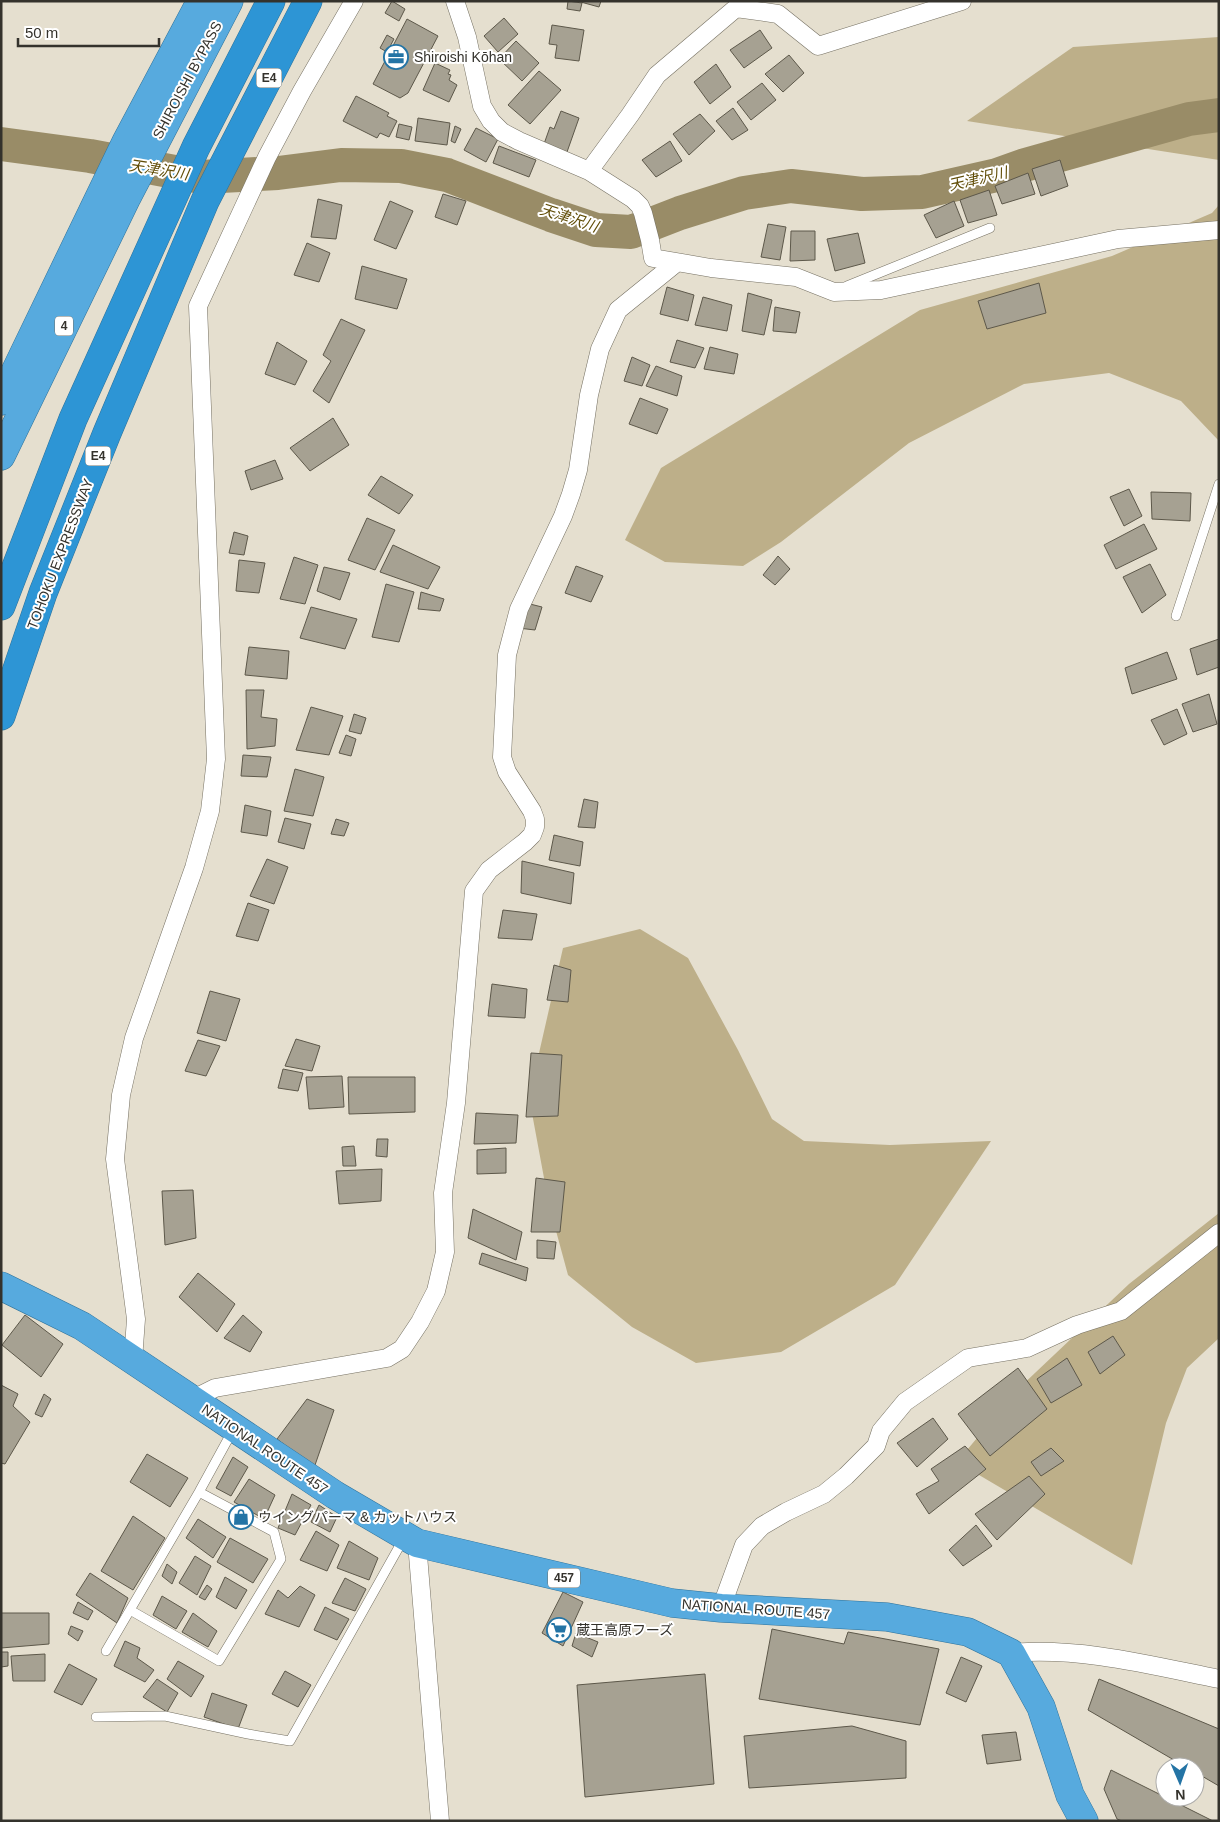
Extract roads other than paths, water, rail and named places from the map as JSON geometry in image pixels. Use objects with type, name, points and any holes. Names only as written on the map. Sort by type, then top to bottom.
[{"type":"highway","name":"SHIROISHI BYPASS","points":[[1,456],[115,194],[126,142],[201,1]]},
{"type":"highway","name":"SHIROISHI BYPASS","points":[[1,401],[115,194],[154,144],[228,1]]},
{"type":"highway","name":"E4","points":[[1,606],[73,419],[196,148],[271,1]]},
{"type":"highway","name":"TOHOKU EXPRESSWAY","points":[[1,716],[42,593],[107,433],[206,201],[308,1]]},
{"type":"highway","name":"NATIONAL ROUTE 457","points":[[1,1286],[82,1326],[335,1495],[411,1540],[672,1603],[721,1608],[887,1617],[968,1632],[1011,1653]]},
{"type":"highway","points":[[1011,1653],[1042,1707],[1070,1796],[1084,1821]]},
{"type":"street","points":[[133,1360],[136,1319],[116,1159],[121,1095],[134,1038],[194,868],[210,811],[216,759],[198,306],[267,158],[302,91],[354,1]]},
{"type":"street","points":[[454,1],[467,37],[482,106],[491,121],[502,132],[589,171],[633,199],[640,206],[644,214],[653,258],[676,263],[796,277],[834,292],[881,290],[1118,239],[1219,230]]},
{"type":"street","points":[[589,171],[657,75],[736,8],[778,14],[818,46],[962,1]]},
{"type":"street","points":[[191,1400],[214,1388],[387,1358],[402,1349],[420,1322],[436,1291],[445,1252],[443,1193],[456,1103],[474,891],[488,870],[525,842],[532,835],[535,827],[535,818],[532,811],[507,772],[502,758],[503,723],[506,708],[506,663],[514,622],[571,494],[578,470],[589,396],[600,349],[607,331],[618,310],[676,263]]},
{"type":"street","points":[[721,1608],[744,1545],[762,1526],[824,1494],[846,1476],[876,1446],[881,1431],[905,1402],[968,1358],[1027,1348],[1077,1325],[1121,1311],[1219,1233]]},
{"type":"street","points":[[411,1540],[440,1821]]},
{"type":"street","points":[[1011,1653],[1032,1651],[1104,1656],[1219,1679]]},
{"type":"lane","points":[[834,292],[990,228]]},
{"type":"lane","points":[[1176,616],[1219,484]]},
{"type":"lane","points":[[106,1651],[234,1429]]},
{"type":"lane","points":[[130,1610],[219,1661],[281,1559],[274,1532],[199,1492]]},
{"type":"lane","points":[[96,1717],[165,1716],[290,1741],[411,1540]]},
{"type":"waterway","name":"天津沢川","points":[[1,144],[90,156],[201,177],[278,173],[341,165],[401,166],[447,175],[551,215],[596,230],[631,232],[680,213],[744,193],[791,186],[862,194],[922,192],[997,175],[1025,165],[1189,119],[1219,115]]},
{"type":"place","name":"Shiroishi Kōhan","points":[[396,57]]},
{"type":"place","name":"ウイングパーマ & カットハウス","points":[[241,1517]]},
{"type":"place","name":"蔵王高原フーズ","points":[[559,1630]]}]
